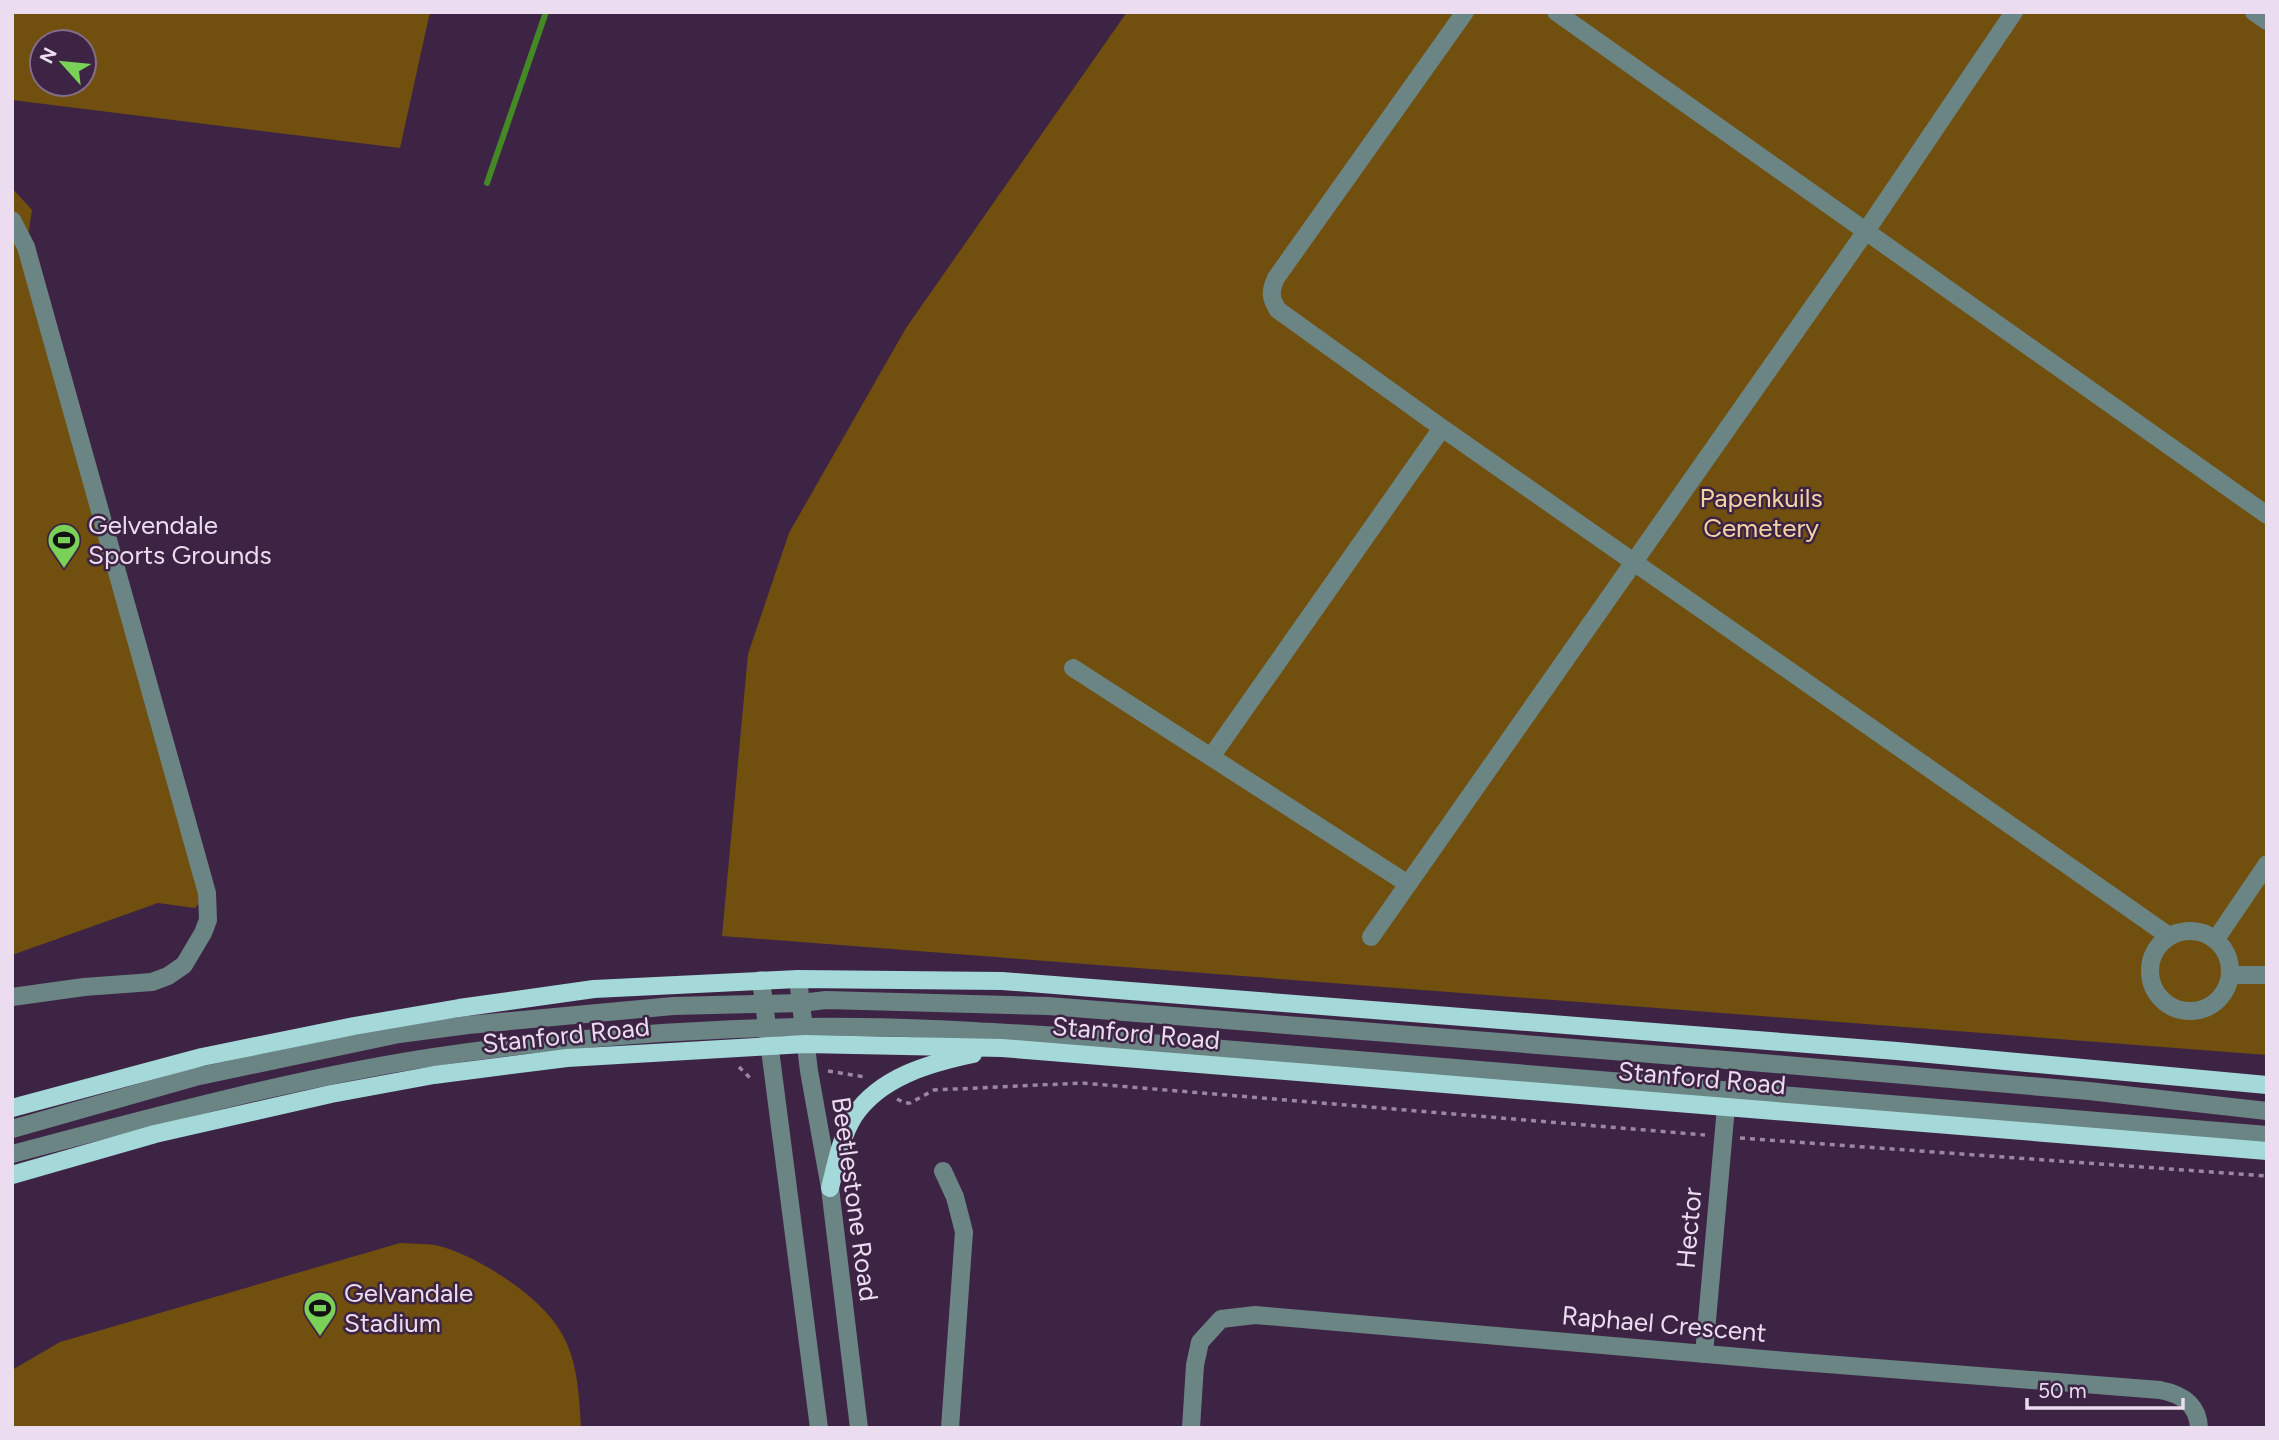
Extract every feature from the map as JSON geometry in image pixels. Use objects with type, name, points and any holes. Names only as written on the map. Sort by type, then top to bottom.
[{"type":"main road","name":"Stanford Road","points":[[12,1108],[202,1058],[354,1026],[459,1008],[594,989],[799,979],[1043,984],[1897,1051],[2267,1085]]},
{"type":"main road","name":"Stanford Road","points":[[12,1175],[155,1134],[331,1094],[434,1075],[568,1058],[768,1037],[804,1036],[1002,1048],[2267,1151]]},
{"type":"main road","points":[[830,1188],[847,1130],[855,1115],[881,1089],[901,1076],[927,1066],[1002,1048]]},
{"type":"street","points":[[1465,12],[1276,278],[1271,289],[1271,299],[1278,310],[1442,428],[2169,936]]},
{"type":"street","points":[[1556,12],[2267,515]]},
{"type":"street","points":[[1371,937],[1866,231],[2014,12]]},
{"type":"street","points":[[2254,12],[2267,21]]},
{"type":"street","points":[[12,220],[26,247],[200,866],[207,893],[208,920],[195,949],[184,965],[168,976],[152,982],[84,987],[12,997]]},
{"type":"street","points":[[1211,757],[1442,428]]},
{"type":"street","points":[[1073,668],[1408,884]]},
{"type":"street","points":[[2216,939],[2267,864]]},
{"type":"street","points":[[2193,930],[2216,939],[2225,949],[2230,962],[2227,988],[2210,1006],[2186,1011],[2174,1008],[2163,1001],[2155,991],[2150,967],[2153,955],[2169,936],[2180,931],[2193,930]]},
{"type":"street","points":[[2230,975],[2267,975]]},
{"type":"street","name":"Beetlestone Road","points":[[799,979],[804,1036],[830,1188],[859,1428]]},
{"type":"street","points":[[761,980],[819,1428]]},
{"type":"street","points":[[12,1129],[195,1077],[399,1034],[600,1012],[711,1004],[801,1003],[826,1000],[1048,1006],[1764,1063],[2089,1091],[2267,1111]]},
{"type":"street","points":[[804,1036],[949,1030],[1091,1038],[2267,1135]]},
{"type":"street","points":[[12,1154],[229,1097],[434,1058],[593,1038],[768,1037]]},
{"type":"street","name":"Hector","points":[[1704,1354],[1726,1107]]},
{"type":"street","points":[[943,1171],[958,1206],[964,1233],[950,1428]]},
{"type":"street","name":"Raphael Crescent","points":[[1191,1428],[1195,1365],[1200,1342],[1221,1319],[1255,1315],[2160,1390],[2173,1392],[2192,1405],[2199,1428]]},
{"type":"path","points":[[881,1089],[908,1104],[934,1090],[1082,1083],[1724,1137],[2267,1176]]},
{"type":"green space","points":[[12,12],[430,12],[400,148],[12,100]]},
{"type":"green space","name":"Papenkuils Cemetery","points":[[1127,12],[2267,12],[2267,1055],[722,936],[748,654],[789,533],[906,328]]},
{"type":"green space","name":"Gelvendale Sports Grounds","points":[[12,188],[32,210],[26,248],[207,893],[195,908],[158,903],[12,955]]},
{"type":"green space","name":"Gelvandale Stadium","points":[[400,1243],[433,1245],[459,1253],[493,1270],[541,1307],[562,1334],[571,1356],[577,1380],[581,1428],[12,1428],[12,1370],[60,1342]]},
{"type":"waterway","points":[[487,183],[546,12]]},
{"type":"place","name":"Gelvendale Sports Grounds","points":[[64,570]]},
{"type":"place","name":"Gelvandale Stadium","points":[[320,1338]]}]
